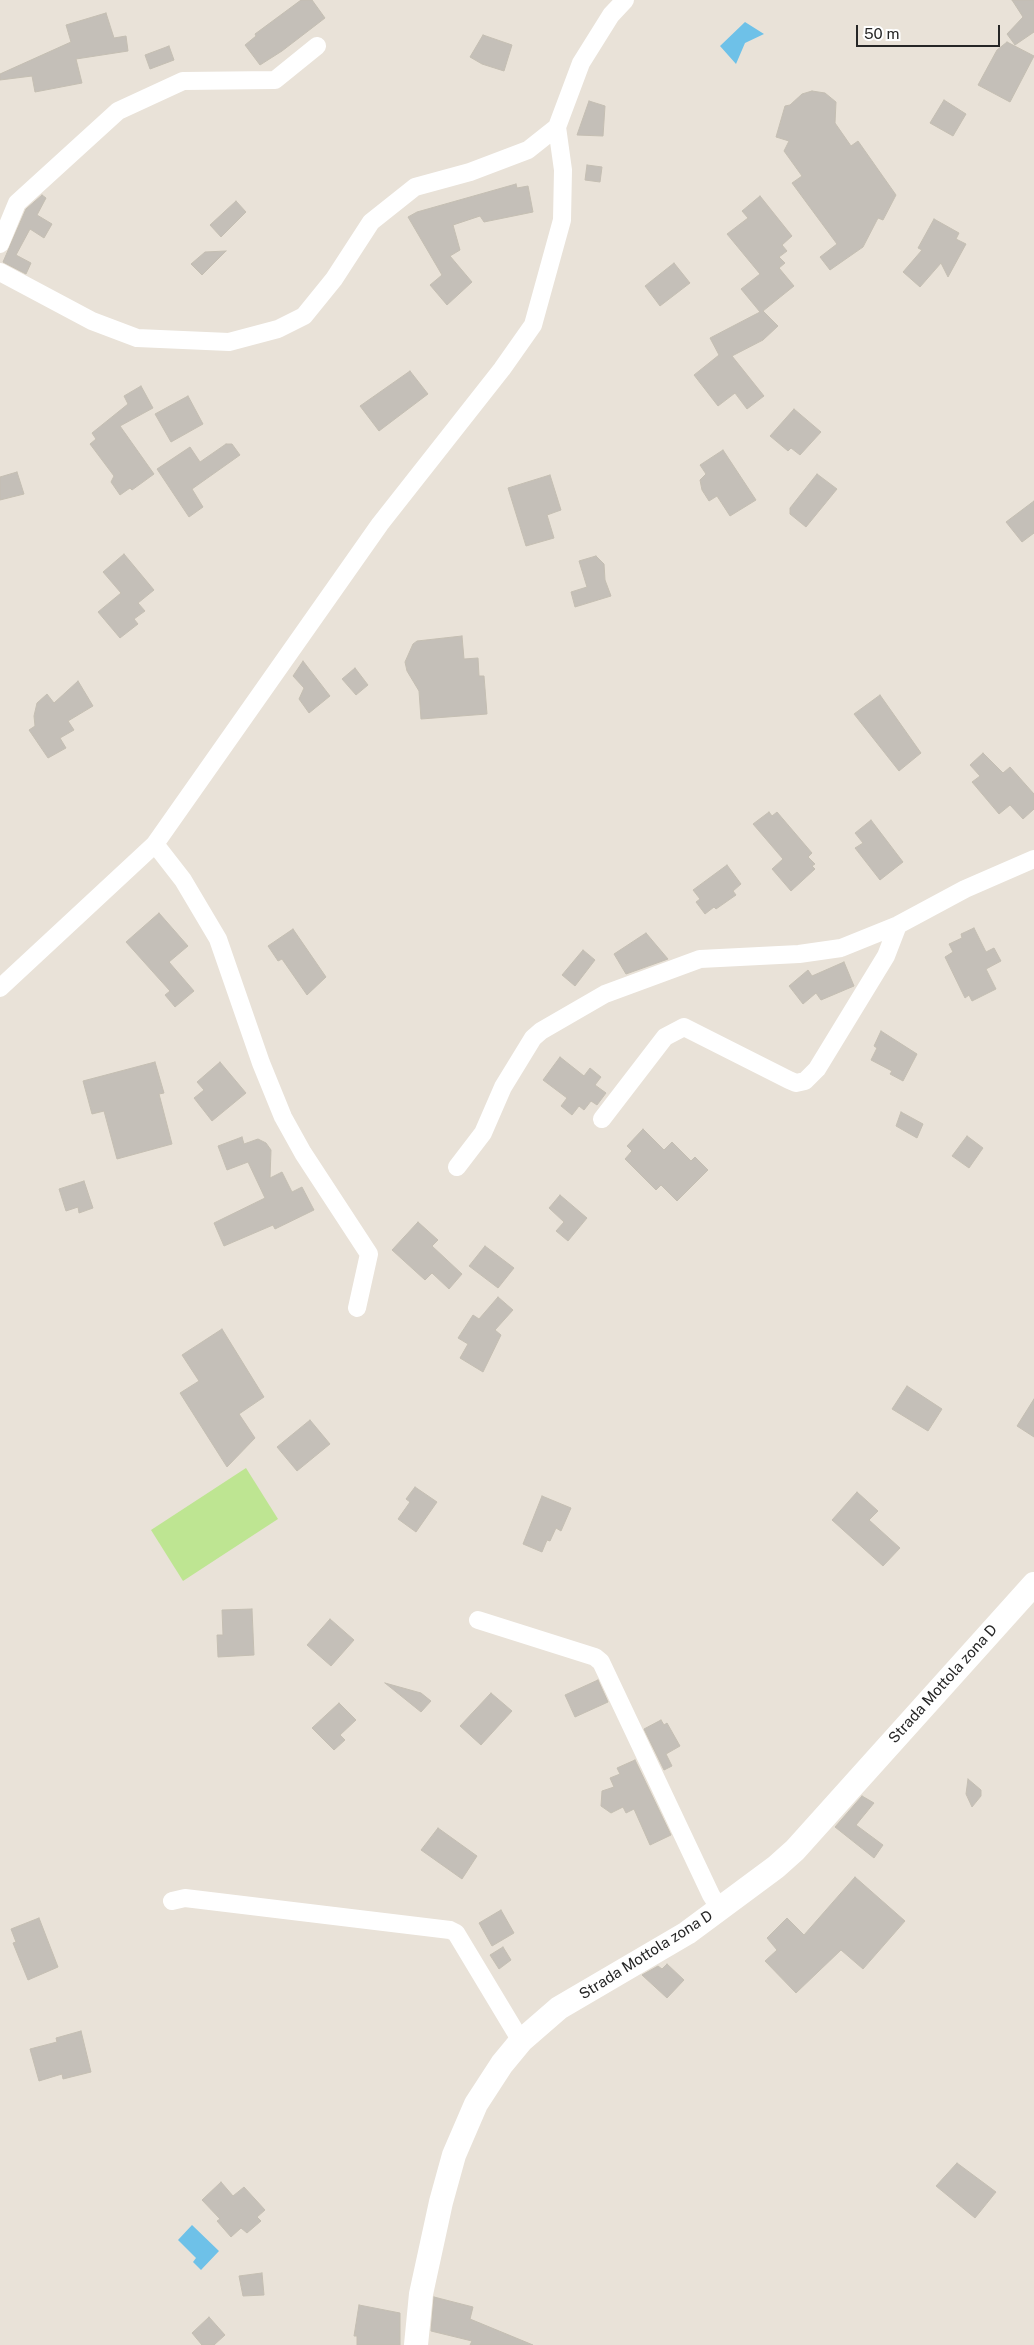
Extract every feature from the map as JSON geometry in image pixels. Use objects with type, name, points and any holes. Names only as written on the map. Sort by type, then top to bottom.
[{"type":"main road","name":"Strada Mottola zona D","points":[[416,2345],[421,2294],[441,2202],[454,2155],[476,2104],[502,2064],[521,2041],[559,2008],[687,1933],[776,1867],[794,1850],[1034,1584]]},
{"type":"street","points":[[0,988],[155,844],[380,524],[502,369],[533,325],[562,220],[563,170],[557,126],[581,63],[611,15],[625,0]]},
{"type":"street","points":[[0,244],[17,203],[118,110],[183,82],[275,80],[317,46]]},
{"type":"street","points":[[0,272],[92,321],[137,338],[229,342],[278,329],[304,316],[334,279],[371,222],[415,187],[470,172],[528,150],[557,126]]},
{"type":"street","points":[[155,844],[183,880],[218,939],[261,1063],[283,1117],[303,1153],[368,1254],[357,1308]]},
{"type":"street","points":[[457,1167],[483,1133],[503,1087],[533,1038],[541,1031],[605,994],[700,959],[799,954],[841,948],[898,925],[965,889],[1034,859]]},
{"type":"street","points":[[602,1119],[664,1037],[684,1027],[788,1080],[796,1083],[805,1080],[817,1068],[886,956],[898,925]]},
{"type":"street","points":[[478,1620],[595,1657],[601,1662],[711,1895],[720,1909]]},
{"type":"street","points":[[172,1901],[185,1898],[450,1930],[456,1933],[521,2041]]},
{"type":"green space","points":[[246,1468],[278,1519],[183,1581],[151,1530]]},
{"type":"water","points":[[745,22],[764,34],[745,43],[736,64],[720,46]]},
{"type":"water","points":[[192,2225],[219,2251],[201,2270],[193,2262],[196,2258],[178,2240]]},
{"type":"building","points":[[301,0],[312,0],[325,18],[282,51],[260,65],[245,45],[256,36],[255,34]]},
{"type":"building","points":[[1012,0],[1034,0],[1034,32],[1015,45],[1007,34],[1023,17]]},
{"type":"building","points":[[106,13],[114,38],[126,36],[128,51],[76,59],[82,83],[35,92],[32,76],[0,80],[0,74],[71,42],[66,25]]},
{"type":"building","points":[[483,35],[512,45],[504,71],[482,64],[470,57]]},
{"type":"building","points":[[1007,42],[1034,56],[1010,102],[978,85],[997,50]]},
{"type":"building","points":[[169,46],[174,60],[150,69],[145,55]]},
{"type":"building","points":[[812,91],[825,93],[836,102],[835,123],[851,146],[858,141],[896,195],[883,220],[878,218],[863,247],[830,270],[820,257],[837,244],[792,183],[802,176],[784,151],[789,141],[776,137],[785,106],[790,105],[802,94]]},
{"type":"building","points":[[944,100],[966,114],[953,136],[930,123]]},
{"type":"building","points":[[589,101],[605,106],[603,136],[577,135]]},
{"type":"building","points":[[587,165],[602,167],[600,182],[585,180]]},
{"type":"building","points":[[516,184],[517,188],[528,186],[533,212],[484,222],[480,216],[453,225],[460,250],[450,256],[472,282],[447,305],[430,285],[442,275],[408,217],[417,212]]},
{"type":"building","points":[[42,195],[46,198],[37,215],[52,224],[44,238],[30,229],[16,255],[31,263],[26,274],[3,262],[26,209]]},
{"type":"building","points":[[760,196],[792,236],[782,245],[787,251],[779,257],[785,263],[779,268],[794,286],[763,311],[778,326],[763,340],[732,356],[764,396],[747,409],[735,393],[718,406],[694,375],[719,355],[710,338],[760,312],[741,289],[760,274],[727,234],[748,218],[742,211]]},
{"type":"building","points":[[236,201],[246,212],[221,237],[210,225]]},
{"type":"building","points":[[934,219],[959,233],[956,239],[966,244],[948,277],[941,263],[920,287],[903,272],[922,250],[918,248]]},
{"type":"building","points":[[226,251],[202,275],[191,264],[205,252]]},
{"type":"building","points":[[674,263],[690,283],[660,306],[645,286]]},
{"type":"building","points":[[410,371],[428,394],[379,431],[360,406]]},
{"type":"building","points":[[141,386],[153,408],[120,426],[154,474],[132,490],[130,488],[120,495],[111,482],[114,476],[90,444],[96,439],[92,433],[128,404],[124,396]]},
{"type":"building","points":[[188,396],[203,424],[171,442],[155,414]]},
{"type":"building","points":[[794,409],[821,432],[800,455],[791,448],[788,451],[770,436]]},
{"type":"building","points":[[226,444],[232,444],[240,455],[192,489],[203,507],[189,517],[157,469],[190,447],[200,462]]},
{"type":"building","points":[[723,450],[756,500],[730,516],[717,496],[709,501],[702,490],[700,480],[706,474],[700,465]]},
{"type":"building","points":[[17,472],[24,494],[0,500],[0,477]]},
{"type":"building","points":[[817,474],[837,489],[806,527],[790,514],[790,508]]},
{"type":"building","points":[[550,475],[561,510],[547,515],[554,538],[526,546],[508,488]]},
{"type":"building","points":[[1034,501],[1034,533],[1022,542],[1006,522]]},
{"type":"building","points":[[124,554],[154,590],[138,603],[145,611],[134,619],[138,624],[120,638],[98,612],[121,593],[103,572]]},
{"type":"building","points":[[596,556],[604,564],[605,580],[611,596],[575,607],[571,592],[587,587],[579,561]]},
{"type":"building","points":[[462,636],[464,659],[478,658],[479,676],[484,676],[487,714],[421,719],[419,691],[407,671],[405,662],[413,644],[417,641]]},
{"type":"building","points":[[303,661],[330,696],[309,713],[299,699],[304,688],[293,676]]},
{"type":"building","points":[[355,668],[368,685],[356,695],[342,679]]},
{"type":"building","points":[[78,681],[93,706],[68,721],[74,730],[60,738],[66,748],[48,758],[29,730],[35,726],[34,716],[37,703],[47,694],[54,703]]},
{"type":"building","points":[[880,695],[921,753],[899,771],[854,714]]},
{"type":"building","points":[[983,753],[1003,773],[1010,767],[1034,794],[1034,809],[1023,819],[1010,805],[999,814],[972,782],[980,776],[970,765]]},
{"type":"building","points":[[769,812],[772,816],[777,812],[812,853],[808,857],[815,864],[812,866],[815,869],[791,891],[772,869],[783,859],[753,824]]},
{"type":"building","points":[[871,820],[903,862],[880,880],[855,848],[863,843],[855,833]]},
{"type":"building","points":[[727,865],[741,884],[733,891],[736,895],[705,914],[696,902],[700,899],[693,890]]},
{"type":"building","points":[[159,913],[188,946],[169,962],[194,991],[175,1007],[165,995],[170,991],[126,942]]},
{"type":"building","points":[[974,928],[986,952],[994,948],[1001,961],[986,969],[996,989],[972,1001],[969,995],[965,998],[945,957],[953,952],[949,944],[962,938],[961,934]]},
{"type":"building","points":[[293,929],[326,977],[307,995],[282,959],[278,961],[268,946]]},
{"type":"building","points":[[646,933],[668,959],[626,974],[614,954]]},
{"type":"building","points":[[583,950],[595,960],[575,986],[562,975]]},
{"type":"building","points":[[844,962],[854,986],[821,1000],[816,993],[803,1004],[789,986],[808,970],[812,976]]},
{"type":"building","points":[[881,1031],[917,1054],[903,1081],[890,1074],[892,1071],[871,1060],[877,1048],[874,1046]]},
{"type":"building","points":[[560,1057],[584,1076],[590,1068],[601,1077],[595,1085],[606,1093],[597,1105],[591,1101],[584,1110],[579,1106],[572,1115],[561,1106],[567,1098],[543,1080]]},
{"type":"building","points":[[155,1062],[164,1093],[159,1094],[172,1144],[117,1159],[104,1111],[92,1114],[83,1081]]},
{"type":"building","points":[[220,1062],[246,1093],[212,1121],[194,1098],[204,1090],[197,1082]]},
{"type":"building","points":[[901,1112],[923,1124],[917,1138],[896,1126]]},
{"type":"building","points":[[643,1129],[664,1150],[672,1142],[691,1161],[695,1157],[708,1170],[677,1201],[661,1185],[656,1190],[625,1159],[632,1151],[627,1146]]},
{"type":"building","points":[[967,1136],[983,1148],[969,1168],[952,1156]]},
{"type":"building","points":[[242,1137],[244,1144],[258,1139],[266,1143],[271,1150],[270,1178],[282,1172],[292,1192],[302,1187],[314,1210],[275,1229],[273,1225],[224,1246],[214,1223],[265,1198],[248,1162],[227,1170],[218,1146]]},
{"type":"building","points":[[84,1181],[93,1208],[79,1213],[78,1207],[66,1211],[59,1189]]},
{"type":"building","points":[[560,1195],[587,1218],[568,1241],[556,1231],[564,1222],[549,1208]]},
{"type":"building","points":[[418,1222],[438,1240],[432,1246],[462,1274],[449,1289],[432,1273],[425,1280],[392,1250]]},
{"type":"building","points":[[485,1246],[514,1268],[498,1288],[469,1266]]},
{"type":"building","points":[[498,1297],[513,1310],[495,1330],[501,1335],[483,1372],[460,1358],[468,1344],[458,1338],[473,1315],[479,1319]]},
{"type":"building","points":[[222,1329],[264,1397],[239,1414],[255,1438],[227,1467],[180,1393],[199,1381],[182,1355]]},
{"type":"building","points":[[907,1386],[942,1409],[928,1431],[892,1409]]},
{"type":"building","points":[[1034,1399],[1034,1437],[1017,1426]]},
{"type":"building","points":[[310,1420],[330,1444],[297,1471],[277,1447]]},
{"type":"building","points":[[415,1487],[437,1502],[416,1532],[398,1519],[410,1502],[406,1499]]},
{"type":"building","points":[[857,1492],[878,1511],[869,1520],[900,1548],[883,1566],[832,1520]]},
{"type":"building","points":[[542,1496],[571,1508],[561,1531],[556,1528],[550,1541],[547,1540],[542,1552],[523,1544]]},
{"type":"building","points":[[252,1609],[254,1655],[218,1657],[217,1635],[223,1635],[222,1610]]},
{"type":"building","points":[[330,1619],[354,1640],[331,1666],[307,1645]]},
{"type":"building","points":[[598,1680],[608,1702],[575,1717],[565,1695]]},
{"type":"building","points":[[385,1683],[421,1693],[431,1701],[421,1712]]},
{"type":"building","points":[[491,1693],[512,1711],[481,1745],[460,1726]]},
{"type":"building","points":[[339,1703],[356,1720],[340,1735],[345,1740],[334,1750],[312,1728]]},
{"type":"building","points":[[661,1720],[664,1725],[667,1723],[680,1746],[666,1754],[672,1766],[664,1770],[644,1729]]},
{"type":"building","points":[[635,1760],[671,1835],[650,1845],[634,1809],[626,1813],[623,1807],[611,1813],[601,1806],[602,1791],[614,1787],[610,1778],[620,1774],[617,1768]]},
{"type":"building","points":[[968,1779],[981,1790],[981,1796],[972,1807],[966,1794]]},
{"type":"building","points":[[862,1796],[874,1803],[856,1825],[883,1845],[874,1858],[835,1827]]},
{"type":"building","points":[[438,1828],[477,1856],[462,1879],[421,1850]]},
{"type":"building","points":[[855,1877],[905,1921],[863,1969],[841,1950],[796,1993],[765,1961],[777,1950],[767,1938],[787,1918],[804,1935]]},
{"type":"building","points":[[501,1910],[514,1933],[492,1946],[479,1923]]},
{"type":"building","points":[[39,1918],[58,1967],[28,1980],[13,1943],[16,1942],[11,1929]]},
{"type":"building","points":[[503,1947],[511,1960],[499,1969],[490,1955]]},
{"type":"building","points":[[667,1964],[684,1980],[667,1998],[642,1975],[658,1966],[662,1969]]},
{"type":"building","points":[[81,2031],[91,2072],[63,2079],[62,2074],[39,2081],[30,2049],[57,2042],[56,2038]]},
{"type":"building","points":[[957,2163],[996,2192],[975,2218],[936,2186]]},
{"type":"building","points":[[221,2182],[233,2196],[244,2187],[265,2210],[257,2217],[261,2221],[247,2233],[241,2228],[231,2237],[217,2221],[220,2219],[202,2200]]},
{"type":"building","points":[[262,2273],[264,2295],[243,2296],[239,2276]]},
{"type":"building","points":[[434,2297],[473,2307],[470,2319],[533,2345],[470,2345],[472,2341],[431,2331]]},
{"type":"building","points":[[359,2305],[400,2313],[400,2345],[357,2345],[357,2336],[354,2336]]},
{"type":"building","points":[[209,2317],[225,2335],[214,2345],[202,2345],[192,2333]]}]
